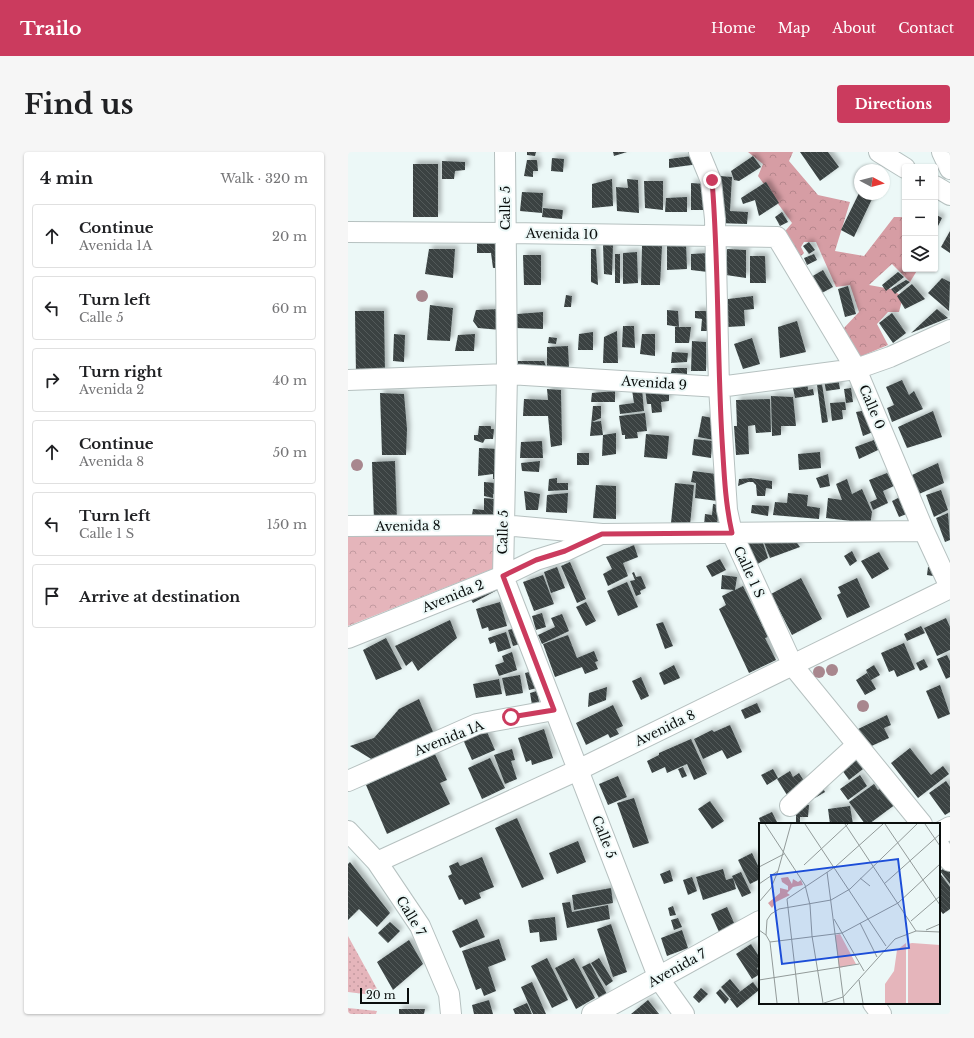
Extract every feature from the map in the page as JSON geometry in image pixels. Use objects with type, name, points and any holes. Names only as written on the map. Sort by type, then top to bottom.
[{"type":"main road","points":[[940,833],[950,828]]},
{"type":"main road","name":"Avenida 7","points":[[593,1014],[759,923]]},
{"type":"street","name":"Calle 5","points":[[505,152],[507,374],[503,576],[658,979],[684,1014]]},
{"type":"street","name":"Calle 1 S","points":[[699,152],[712,180],[719,387],[727,510],[732,533],[793,666],[921,823]]},
{"type":"street","points":[[879,152],[902,166]]},
{"type":"street","points":[[942,152],[950,169]]},
{"type":"street","points":[[938,188],[950,195]]},
{"type":"street","name":"Avenida 10","points":[[348,232],[506,232],[777,238]]},
{"type":"street","name":"Calle 0","points":[[777,238],[856,369],[924,531],[950,587]]},
{"type":"street","name":"Avenida 9","points":[[348,380],[507,374],[719,387],[856,369],[890,357],[950,330]]},
{"type":"street","name":"Avenida 8","points":[[348,526],[503,524],[602,534],[924,531]]},
{"type":"street","name":"Avenida 2","points":[[348,638],[503,576],[536,560],[565,551],[602,534]]},
{"type":"street","name":"Avenida 8","points":[[377,862],[578,770],[793,666],[950,587]]},
{"type":"street","name":"Avenida 1A","points":[[348,781],[478,724],[554,710]]},
{"type":"street","points":[[790,806],[857,745]]},
{"type":"street","name":"Calle 7","points":[[350,838],[377,862],[420,926],[449,994],[451,1014]]},
{"type":"street","points":[[940,847],[950,861]]},
{"type":"street","points":[[874,1004],[881,1014]]},
{"type":"green space","points":[[748,152],[793,152],[789,161],[818,195],[850,202],[835,251],[864,256],[894,217],[902,217],[902,272],[916,272],[910,282],[892,264],[869,285],[891,289],[903,297],[899,312],[888,312],[877,324],[888,345],[857,358],[843,329],[859,312],[850,285],[836,287],[816,242],[804,242],[801,247],[804,253],[797,260],[781,236],[792,223],[758,176],[763,164]]},
{"type":"green space","points":[[498,528],[497,567],[348,626],[348,530]]},
{"type":"green space","points":[[348,936],[381,996],[348,992]]},
{"type":"green space","points":[[348,1008],[377,1011],[376,1014],[348,1014]]},
{"type":"building","points":[[527,152],[536,152],[535,156],[527,155]]},
{"type":"building","points":[[613,152],[627,152],[614,156]]},
{"type":"building","points":[[800,152],[828,152],[839,167],[820,181]]},
{"type":"building","points":[[699,155],[699,164],[669,168],[669,159]]},
{"type":"building","points":[[753,156],[761,167],[739,181],[734,180],[731,171]]},
{"type":"building","points":[[552,158],[564,159],[563,172],[551,171]]},
{"type":"building","points":[[527,160],[537,160],[538,171],[533,171],[533,177],[524,176]]},
{"type":"building","points":[[442,161],[465,162],[465,170],[455,171],[454,179],[442,179]]},
{"type":"building","points":[[413,164],[438,164],[438,217],[413,217]]},
{"type":"building","points":[[720,176],[732,177],[730,211],[748,212],[747,224],[718,223]]},
{"type":"building","points":[[612,179],[613,206],[592,208],[592,184]]},
{"type":"building","points":[[627,179],[638,180],[639,213],[617,211],[616,187],[628,188]]},
{"type":"building","points":[[644,181],[663,181],[663,210],[645,208]]},
{"type":"building","points":[[766,182],[779,203],[759,216],[755,200],[743,204],[741,198]]},
{"type":"building","points":[[691,183],[705,184],[705,210],[691,210]]},
{"type":"building","points":[[522,192],[543,193],[542,213],[520,211]]},
{"type":"building","points":[[687,197],[687,212],[665,212],[666,198]]},
{"type":"building","points":[[856,200],[872,200],[854,237],[841,230]]},
{"type":"building","points":[[543,208],[563,210],[562,219],[542,217]]},
{"type":"building","points":[[782,212],[788,222],[780,226],[775,217]]},
{"type":"building","points":[[938,216],[942,218],[938,226]]},
{"type":"building","points":[[950,231],[950,253],[941,247]]},
{"type":"building","points":[[477,241],[499,242],[496,268],[493,268],[491,253],[477,253]]},
{"type":"building","points":[[667,242],[686,243],[687,269],[667,270]]},
{"type":"building","points":[[809,242],[815,250],[809,254],[803,246]]},
{"type":"building","points":[[603,244],[613,244],[612,275],[604,274]]},
{"type":"building","points":[[642,246],[662,246],[660,285],[641,285]]},
{"type":"building","points":[[429,249],[455,249],[453,278],[425,274]]},
{"type":"building","points":[[591,249],[596,249],[598,285],[591,282]]},
{"type":"building","points":[[727,249],[746,250],[746,278],[726,275]]},
{"type":"building","points":[[637,252],[638,283],[623,284],[623,253]]},
{"type":"building","points":[[709,253],[708,272],[691,270],[691,254]]},
{"type":"building","points":[[615,254],[620,254],[620,283],[615,283]]},
{"type":"building","points":[[814,254],[817,260],[807,265],[804,258]]},
{"type":"building","points":[[523,255],[541,255],[541,285],[524,285]]},
{"type":"building","points":[[750,256],[765,256],[766,283],[750,283]]},
{"type":"building","points":[[823,270],[833,287],[820,294],[811,277]]},
{"type":"building","points":[[898,272],[904,277],[886,291],[882,285]]},
{"type":"building","points":[[942,278],[950,282],[949,311],[928,293]]},
{"type":"building","points":[[906,280],[910,282],[895,294],[891,289]]},
{"type":"building","points":[[912,284],[925,299],[905,309],[897,296]]},
{"type":"building","points":[[848,286],[856,314],[845,317],[838,289]]},
{"type":"building","points":[[566,295],[572,296],[571,307],[564,307]]},
{"type":"building","points":[[753,296],[754,309],[744,310],[745,326],[727,327],[728,299]]},
{"type":"building","points":[[430,305],[453,308],[450,341],[427,340]]},
{"type":"building","points":[[500,309],[501,330],[478,328],[473,321],[476,310]]},
{"type":"building","points":[[937,309],[948,318],[911,333]]},
{"type":"building","points":[[667,310],[678,311],[679,327],[667,325]]},
{"type":"building","points":[[355,311],[384,311],[385,374],[356,375]]},
{"type":"building","points":[[695,311],[707,311],[707,331],[701,331],[702,319],[695,318]]},
{"type":"building","points":[[543,312],[543,329],[515,328],[517,314]]},
{"type":"building","points":[[892,313],[906,333],[893,343],[879,323]]},
{"type":"building","points":[[797,321],[806,352],[780,358],[778,327]]},
{"type":"building","points":[[623,326],[634,326],[635,348],[622,347]]},
{"type":"building","points":[[675,327],[691,327],[689,343],[675,343]]},
{"type":"building","points":[[617,331],[618,363],[603,363],[604,337]]},
{"type":"building","points":[[593,332],[593,350],[578,350],[579,334]]},
{"type":"building","points":[[394,334],[405,335],[404,362],[393,361]]},
{"type":"building","points":[[475,334],[474,351],[455,351],[458,335]]},
{"type":"building","points":[[642,334],[655,334],[655,356],[640,354]]},
{"type":"building","points":[[549,337],[557,338],[556,344],[548,343]]},
{"type":"building","points":[[752,338],[760,364],[743,369],[734,344]]},
{"type":"building","points":[[692,341],[706,342],[706,371],[691,371]]},
{"type":"building","points":[[568,346],[569,368],[547,369],[547,347]]},
{"type":"building","points":[[672,352],[688,353],[687,362],[671,363]]},
{"type":"building","points":[[518,361],[544,361],[547,369],[518,369]]},
{"type":"building","points":[[672,368],[687,368],[687,374],[671,373]]},
{"type":"building","points":[[838,378],[840,389],[826,391],[824,380]]},
{"type":"building","points":[[807,380],[808,390],[813,389],[814,395],[795,398],[792,383]]},
{"type":"building","points":[[902,380],[909,395],[914,391],[923,409],[892,422],[887,408],[894,405],[886,387]]},
{"type":"building","points":[[822,384],[828,422],[822,423],[817,385]]},
{"type":"building","points":[[851,388],[853,402],[846,403],[844,389]]},
{"type":"building","points":[[547,389],[561,390],[562,445],[551,447],[548,416],[523,416],[524,399],[548,400]]},
{"type":"building","points":[[642,389],[644,411],[620,414],[619,405],[634,403],[632,390]]},
{"type":"building","points":[[645,389],[669,391],[669,401],[661,402],[662,412],[652,413],[651,404],[647,404]]},
{"type":"building","points":[[615,391],[615,402],[591,402],[592,393]]},
{"type":"building","points":[[380,393],[404,394],[407,429],[406,455],[382,455]]},
{"type":"building","points":[[771,396],[793,397],[796,426],[781,426],[781,435],[772,436]]},
{"type":"building","points":[[770,399],[771,432],[756,433],[755,425],[748,426],[749,454],[736,455],[734,426],[737,426],[736,400]]},
{"type":"building","points":[[845,402],[846,410],[842,410],[843,419],[832,421],[830,403]]},
{"type":"building","points":[[593,406],[601,406],[601,418],[592,422],[601,421],[603,435],[590,436]]},
{"type":"building","points":[[867,410],[873,432],[863,436],[856,412]]},
{"type":"building","points":[[933,411],[942,437],[907,448],[898,427]]},
{"type":"building","points":[[645,413],[647,431],[637,432],[638,438],[625,439],[625,435],[622,435],[619,416]]},
{"type":"building","points":[[702,416],[713,418],[711,428],[716,429],[714,440],[698,437]]},
{"type":"building","points":[[479,426],[491,426],[491,429],[494,429],[493,439],[485,439],[483,443],[474,440],[474,435],[478,435]]},
{"type":"building","points":[[616,433],[616,454],[602,456],[603,435]]},
{"type":"building","points":[[646,434],[669,436],[667,459],[644,457]]},
{"type":"building","points":[[694,439],[712,441],[711,458],[692,455]]},
{"type":"building","points":[[874,440],[878,450],[859,459],[855,447]]},
{"type":"building","points":[[542,441],[543,458],[520,458],[521,442]]},
{"type":"building","points":[[479,448],[499,449],[496,479],[493,479],[493,474],[478,476]]},
{"type":"building","points":[[820,452],[821,468],[799,470],[798,454]]},
{"type":"building","points":[[577,453],[589,453],[589,465],[577,465]]},
{"type":"building","points":[[395,461],[397,520],[374,521],[372,462]]},
{"type":"building","points":[[540,461],[539,472],[522,471],[521,463]]},
{"type":"building","points":[[938,463],[944,483],[919,494],[912,475]]},
{"type":"building","points":[[693,471],[716,474],[717,501],[695,498],[696,483],[691,482]]},
{"type":"building","points":[[887,473],[894,486],[883,491],[888,503],[873,510],[870,502],[877,499],[869,480]]},
{"type":"building","points":[[828,474],[830,486],[820,488],[816,478]]},
{"type":"building","points":[[557,478],[557,483],[568,483],[568,490],[548,491],[549,479]]},
{"type":"building","points":[[751,478],[772,481],[772,489],[766,488],[765,496],[757,496],[756,485],[753,482],[748,482],[738,486],[739,479]]},
{"type":"building","points":[[847,479],[852,494],[862,489],[872,512],[870,526],[851,524],[851,521],[826,518],[828,498],[842,500],[836,484]]},
{"type":"building","points":[[484,482],[496,483],[496,495],[493,494],[493,498],[484,496]]},
{"type":"building","points":[[675,483],[694,485],[690,525],[671,523]]},
{"type":"building","points":[[596,485],[616,486],[616,519],[593,518]]},
{"type":"building","points":[[941,490],[948,510],[934,517],[926,495]]},
{"type":"building","points":[[524,491],[540,494],[538,510],[526,510]]},
{"type":"building","points":[[568,493],[567,513],[546,512],[547,495]]},
{"type":"building","points":[[788,493],[808,495],[807,506],[820,508],[819,519],[773,515],[775,502],[787,503]]},
{"type":"building","points":[[494,495],[498,495],[497,505],[494,504],[493,517],[472,515],[473,509],[484,510],[484,498],[494,499]]},
{"type":"building","points":[[902,496],[909,513],[899,517],[892,501]]},
{"type":"building","points":[[713,504],[719,505],[717,526],[704,525],[705,514],[712,515]]},
{"type":"building","points":[[752,505],[769,506],[768,516],[751,513]]},
{"type":"building","points":[[948,513],[950,540],[945,542],[936,518]]},
{"type":"building","points":[[794,539],[800,547],[770,558],[763,540]]},
{"type":"building","points":[[762,540],[768,558],[754,566],[743,542]]},
{"type":"building","points":[[634,545],[638,557],[623,563],[628,576],[608,586],[603,574],[612,569],[606,557]]},
{"type":"building","points":[[852,551],[857,561],[850,566],[844,556]]},
{"type":"building","points":[[879,552],[889,569],[872,579],[861,561]]},
{"type":"building","points":[[720,559],[726,570],[712,577],[706,566]]},
{"type":"building","points":[[570,562],[586,599],[577,603],[561,566]]},
{"type":"building","points":[[557,567],[565,588],[551,593],[544,572]]},
{"type":"building","points":[[928,567],[934,568],[933,576],[927,575]]},
{"type":"building","points":[[634,572],[636,577],[641,576],[646,588],[640,591],[641,594],[636,596],[630,581],[635,580],[632,573]]},
{"type":"building","points":[[543,575],[554,604],[534,611],[523,582]]},
{"type":"building","points":[[722,575],[737,577],[735,590],[743,586],[768,637],[765,638],[776,660],[749,673],[719,609],[726,605],[722,596],[734,590],[721,589]]},
{"type":"building","points":[[801,578],[822,619],[792,635],[771,594]]},
{"type":"building","points":[[857,578],[870,607],[847,618],[837,595],[841,593],[838,587]]},
{"type":"building","points":[[627,582],[638,607],[618,616],[607,591]]},
{"type":"building","points":[[496,583],[499,589],[473,603],[469,596]]},
{"type":"building","points":[[500,602],[507,626],[489,631],[488,627],[482,629],[476,609]]},
{"type":"building","points":[[586,602],[596,621],[586,626],[576,607]]},
{"type":"building","points":[[542,613],[546,627],[536,630],[532,616]]},
{"type":"building","points":[[562,614],[569,631],[542,644],[538,635],[555,627],[551,618]]},
{"type":"building","points":[[946,618],[950,627],[950,650],[937,656],[924,628]]},
{"type":"building","points":[[450,620],[457,638],[418,671],[412,661],[406,666],[395,646]]},
{"type":"building","points":[[663,622],[673,646],[665,649],[656,624]]},
{"type":"building","points":[[921,626],[925,633],[907,641],[904,634]]},
{"type":"building","points":[[516,628],[520,644],[513,646],[508,630]]},
{"type":"building","points":[[506,632],[511,648],[498,652],[495,642],[490,644],[488,638]]},
{"type":"building","points":[[568,635],[577,658],[594,651],[598,661],[595,662],[598,669],[585,674],[582,667],[555,677],[543,644]]},
{"type":"building","points":[[386,638],[402,669],[376,680],[363,650]]},
{"type":"building","points":[[904,643],[915,669],[897,677],[894,670],[889,672],[881,653]]},
{"type":"building","points":[[512,652],[517,670],[499,676],[495,665],[504,662],[502,656]]},
{"type":"building","points":[[947,655],[950,661],[950,677],[946,679],[937,659]]},
{"type":"building","points":[[924,659],[928,667],[920,671],[916,663]]},
{"type":"building","points":[[674,665],[680,678],[664,685],[659,673]]},
{"type":"building","points":[[874,665],[880,675],[871,680],[866,670]]},
{"type":"building","points":[[533,671],[537,688],[529,690],[525,673]]},
{"type":"building","points":[[867,673],[876,689],[865,695],[856,680]]},
{"type":"building","points":[[520,675],[523,693],[506,696],[502,678]]},
{"type":"building","points":[[641,677],[649,696],[641,700],[632,681]]},
{"type":"building","points":[[499,679],[502,694],[476,698],[473,684]]},
{"type":"building","points":[[940,685],[950,714],[938,719],[926,691]]},
{"type":"building","points":[[607,687],[606,700],[588,707],[589,693]]},
{"type":"building","points":[[537,691],[540,707],[532,705],[530,693]]},
{"type":"building","points":[[419,699],[437,741],[381,765],[350,746],[374,738],[399,709]]},
{"type":"building","points":[[757,703],[761,712],[745,719],[741,710]]},
{"type":"building","points":[[613,705],[623,726],[616,729],[619,734],[610,738],[608,734],[586,745],[576,723]]},
{"type":"building","points":[[887,715],[891,725],[884,728],[889,738],[865,749],[856,730]]},
{"type":"building","points":[[484,725],[495,750],[472,760],[461,735]]},
{"type":"building","points":[[730,725],[742,752],[727,759],[722,750],[703,759],[694,739],[712,730],[714,732]]},
{"type":"building","points":[[544,729],[553,758],[532,765],[531,760],[526,762],[518,738]]},
{"type":"building","points":[[691,739],[707,774],[694,780],[687,764],[667,773],[665,767],[652,773],[647,761],[659,755],[659,753]]},
{"type":"building","points":[[910,748],[931,775],[943,766],[949,774],[918,798],[891,763]]},
{"type":"building","points":[[512,749],[515,760],[511,761],[517,779],[505,784],[494,755]]},
{"type":"building","points":[[435,754],[447,780],[440,783],[450,804],[387,834],[366,785]]},
{"type":"building","points":[[490,758],[505,788],[482,799],[468,768]]},
{"type":"building","points":[[856,760],[863,769],[849,780],[842,770]]},
{"type":"building","points":[[683,767],[687,776],[682,778],[678,769]]},
{"type":"building","points":[[773,769],[778,778],[767,785],[761,775]]},
{"type":"building","points":[[790,771],[793,777],[799,773],[806,784],[787,795],[777,779]]},
{"type":"building","points":[[860,775],[867,786],[848,800],[840,789]]},
{"type":"building","points":[[618,776],[627,797],[608,805],[599,784]]},
{"type":"building","points":[[946,781],[950,787],[950,812],[945,815],[929,793]]},
{"type":"building","points":[[874,784],[878,790],[883,787],[896,804],[870,823],[864,823],[849,802]]},
{"type":"building","points":[[822,786],[825,792],[815,798],[811,792]]},
{"type":"building","points":[[634,798],[649,843],[633,848],[617,803]]},
{"type":"building","points":[[710,801],[724,821],[712,829],[698,809]]},
{"type":"building","points":[[796,804],[809,805],[808,817],[800,817],[800,823],[796,823]]},
{"type":"building","points":[[850,806],[853,823],[830,823],[828,809]]},
{"type":"building","points":[[772,812],[778,823],[761,823],[759,818]]},
{"type":"building","points":[[517,818],[544,879],[522,888],[495,828]]},
{"type":"building","points":[[578,841],[586,862],[557,874],[549,853]]},
{"type":"building","points":[[752,853],[759,868],[759,880],[750,884],[738,860]]},
{"type":"building","points":[[482,857],[494,887],[479,893],[481,898],[465,905],[462,899],[459,900],[448,876],[452,874],[449,866],[458,862],[460,866]]},
{"type":"building","points":[[350,862],[390,913],[377,927],[359,909],[348,920],[348,864]]},
{"type":"building","points":[[950,864],[950,884],[940,871]]},
{"type":"building","points":[[723,869],[726,880],[733,878],[736,889],[703,900],[696,877]]},
{"type":"building","points":[[670,870],[673,881],[664,884],[660,874]]},
{"type":"building","points":[[741,872],[751,893],[742,897],[732,876]]},
{"type":"building","points":[[940,873],[950,887],[950,909],[943,914],[940,910]]},
{"type":"building","points":[[692,877],[697,891],[688,895],[683,880]]},
{"type":"building","points":[[611,888],[613,903],[574,910],[572,895]]},
{"type":"building","points":[[570,902],[572,912],[608,905],[610,919],[567,928],[562,903]]},
{"type":"building","points":[[673,906],[676,915],[670,916],[668,908]]},
{"type":"building","points":[[727,907],[739,934],[723,941],[711,914]]},
{"type":"building","points":[[555,917],[557,940],[540,942],[539,932],[530,933],[528,920]]},
{"type":"building","points":[[678,918],[682,927],[674,930],[671,920]]},
{"type":"building","points":[[477,919],[485,937],[460,948],[452,931]]},
{"type":"building","points":[[390,922],[400,931],[388,943],[378,933]]},
{"type":"building","points":[[611,924],[627,972],[613,977],[597,929]]},
{"type":"building","points":[[682,930],[688,948],[667,956],[661,938]]},
{"type":"building","points":[[499,939],[506,960],[488,967],[496,991],[484,996],[481,988],[476,990],[462,951]]},
{"type":"building","points":[[409,940],[423,964],[393,990],[377,962]]},
{"type":"building","points":[[751,944],[759,956],[759,967],[757,968],[759,975],[752,979],[736,954]]},
{"type":"building","points":[[547,958],[568,1000],[552,1008],[531,966]]},
{"type":"building","points":[[574,958],[595,998],[576,1009],[555,968]]},
{"type":"building","points":[[599,958],[613,981],[606,986],[591,963]]},
{"type":"building","points":[[590,963],[607,994],[599,998],[582,967]]},
{"type":"building","points":[[730,979],[740,991],[731,999],[721,987]]},
{"type":"building","points":[[532,982],[546,1014],[533,1014],[521,987]]},
{"type":"building","points":[[753,982],[759,990],[737,1008],[730,999]]},
{"type":"building","points":[[701,988],[708,994],[699,1003],[693,997]]},
{"type":"building","points":[[720,989],[729,999],[725,1004],[716,993]]},
{"type":"building","points":[[489,1000],[493,1014],[474,1014],[472,1005]]},
{"type":"building","points":[[648,1000],[659,1014],[631,1014]]},
{"type":"building","points":[[527,1003],[532,1014],[515,1014],[513,1009]]},
{"type":"building","points":[[399,1009],[425,1009],[424,1014],[399,1014]]},
{"type":"route","points":[[511,717],[554,710],[503,576],[536,560],[565,551],[602,534],[732,533],[727,510],[719,387],[715,219],[712,180]]}]
